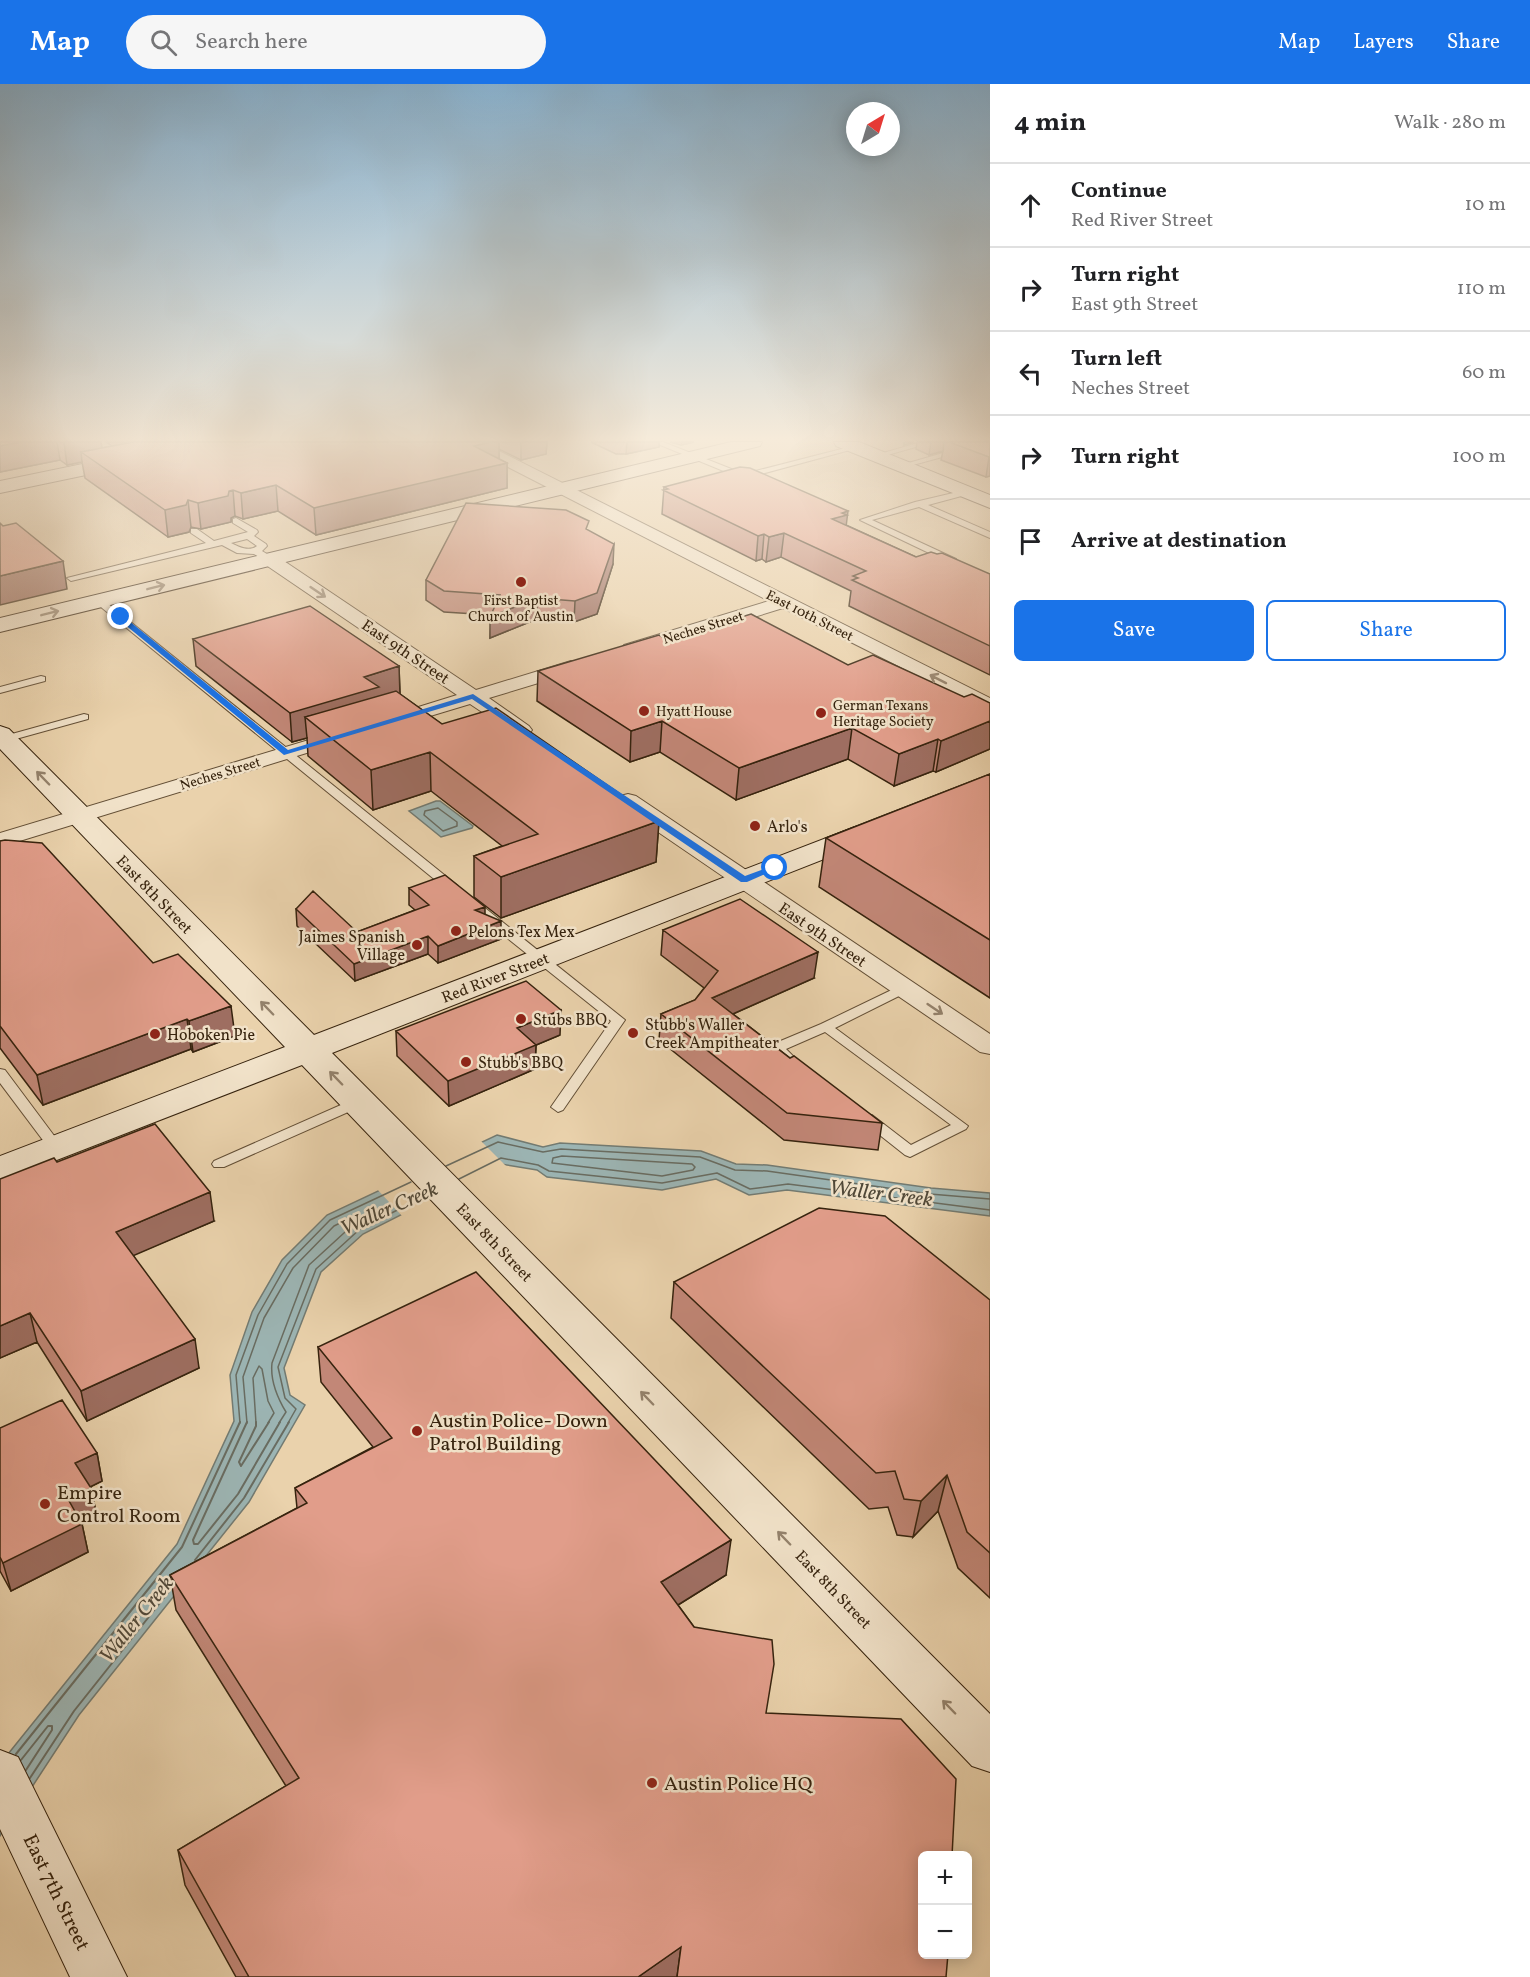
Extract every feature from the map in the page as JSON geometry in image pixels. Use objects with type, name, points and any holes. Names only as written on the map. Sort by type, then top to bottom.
[{"type":"main road","points":[[0,625],[99,601],[262,555],[372,530]]},
{"type":"main road","name":"East 8th Street","points":[[2,736],[990,1749]]},
{"type":"main road","name":"Red River Street","points":[[0,1170],[890,823]]},
{"type":"main road","name":"East 7th Street","points":[[0,1774],[99,1977]]},
{"type":"street","name":"East 10th Street","points":[[645,530],[990,706]]},
{"type":"street","name":"East 9th Street","points":[[262,555],[541,743]]},
{"type":"street","name":"Neches Street","points":[[618,653],[785,602]]},
{"type":"street","name":"Neches Street","points":[[0,840],[583,663]]},
{"type":"street","name":"East 9th Street","points":[[608,788],[990,1047]]},
{"type":"lane","points":[[70,578],[248,536],[254,532],[251,530]]},
{"type":"lane","points":[[884,530],[958,563]]},
{"type":"lane","points":[[194,531],[212,544]]},
{"type":"lane","points":[[223,542],[240,551],[262,555],[263,546],[248,536]]},
{"type":"lane","points":[[99,601],[618,1020],[558,1107]]},
{"type":"lane","points":[[0,690],[41,679]]},
{"type":"lane","points":[[2,736],[84,717]]},
{"type":"lane","points":[[803,1069],[776,1048],[826,1027],[904,988]]},
{"type":"lane","points":[[826,1027],[961,1126],[910,1152],[856,1110]]},
{"type":"lane","points":[[0,1073],[56,1148]]},
{"type":"lane","points":[[219,1164],[359,1102]]},
{"type":"water","points":[[440,801],[473,826],[472,828],[441,837],[409,811]]},
{"type":"water","name":"Waller Creek","points":[[497,1135],[543,1147],[560,1143],[701,1151],[736,1164],[767,1165],[931,1188],[990,1193],[990,1216],[787,1190],[749,1195],[716,1179],[662,1190],[547,1177],[537,1170],[501,1164],[363,1234],[321,1272],[284,1368],[290,1395],[305,1405],[249,1502],[79,1715],[0,1836],[0,1764],[177,1544],[234,1421],[230,1375],[252,1312],[282,1260],[327,1215]]},
{"type":"pier","points":[[480,1140],[508,1168],[502,1167],[403,1217],[376,1188]]},
{"type":"building","points":[[0,530],[25,530],[63,561],[0,576]]},
{"type":"building","name":"First Baptist Church of Austin","points":[[452,530],[589,530],[614,544],[597,593],[575,601],[537,598],[490,617],[500,595],[444,591],[426,580]]},
{"type":"building","points":[[746,530],[857,530],[916,557],[931,552],[942,553],[990,574],[990,646],[852,580],[858,578],[853,576],[866,571],[784,533],[769,537],[764,534],[758,536]]},
{"type":"building","points":[[310,606],[399,666],[364,677],[379,687],[290,713],[193,639]]},
{"type":"building","points":[[751,614],[848,665],[873,655],[964,697],[972,694],[990,703],[990,721],[941,741],[938,739],[899,754],[852,728],[739,768],[662,721],[631,731],[538,671],[659,635],[667,640]]},
{"type":"building","points":[[396,691],[442,724],[496,708],[659,821],[501,877],[474,856],[538,834],[430,752],[371,770],[305,717]]},
{"type":"building","points":[[990,774],[990,940],[826,838]]},
{"type":"building","points":[[0,841],[42,843],[153,963],[178,954],[231,1006],[189,1021],[187,1019],[37,1075],[0,1026]]},
{"type":"building","points":[[445,875],[485,907],[475,910],[501,921],[438,946],[428,936],[354,964],[296,909],[313,891],[357,932],[429,905],[409,888]]},
{"type":"building","points":[[740,899],[818,952],[712,998],[790,1058],[794,1056],[882,1123],[787,1113],[661,1014],[695,1000],[718,971],[663,930]]},
{"type":"building","points":[[526,981],[561,1010],[517,1028],[536,1045],[448,1081],[396,1031]]},
{"type":"building","points":[[155,1124],[210,1192],[116,1232],[195,1339],[81,1391],[30,1313],[0,1326],[0,1179],[54,1158],[57,1162]]},
{"type":"building","points":[[819,1208],[885,1216],[990,1300],[990,1553],[967,1532],[947,1475],[921,1501],[904,1499],[895,1471],[876,1473],[674,1282]]},
{"type":"building","points":[[476,1272],[731,1540],[661,1582],[694,1627],[772,1640],[774,1664],[766,1713],[901,1719],[956,1779],[952,1851],[918,1851],[918,1959],[948,1959],[946,1977],[677,1977],[681,1947],[638,1977],[249,1977],[178,1850],[299,1778],[170,1575],[307,1503],[295,1488],[392,1438],[318,1347]]},
{"type":"building","name":"Empire Control Room","points":[[62,1400],[97,1453],[75,1463],[91,1488],[68,1499],[82,1524],[3,1563],[0,1557],[0,1428]]},
{"type":"place","name":"First Baptist Church of Austin","points":[[521,582]]},
{"type":"place","name":"Hyatt House","points":[[644,711]]},
{"type":"place","name":"German Texans Heritage Society","points":[[821,713]]},
{"type":"place","name":"Arlo's","points":[[755,826]]},
{"type":"place","name":"Pelons Tex Mex","points":[[456,931]]},
{"type":"place","name":"Jaimes Spanish Village","points":[[417,945]]},
{"type":"place","name":"Stubs BBQ","points":[[521,1019]]},
{"type":"place","name":"Stubb's Waller Creek Ampitheater","points":[[633,1033]]},
{"type":"place","name":"Hoboken Pie","points":[[155,1034]]},
{"type":"place","name":"Stubb's BBQ","points":[[466,1062]]},
{"type":"place","name":"Austin Police- Down Patrol Building","points":[[417,1431]]},
{"type":"place","name":"Empire Control Room","points":[[45,1504]]},
{"type":"place","name":"Austin Police HQ","points":[[652,1783]]},
{"type":"route","points":[[121,617],[287,753],[473,696],[744,880],[775,868]]}]
